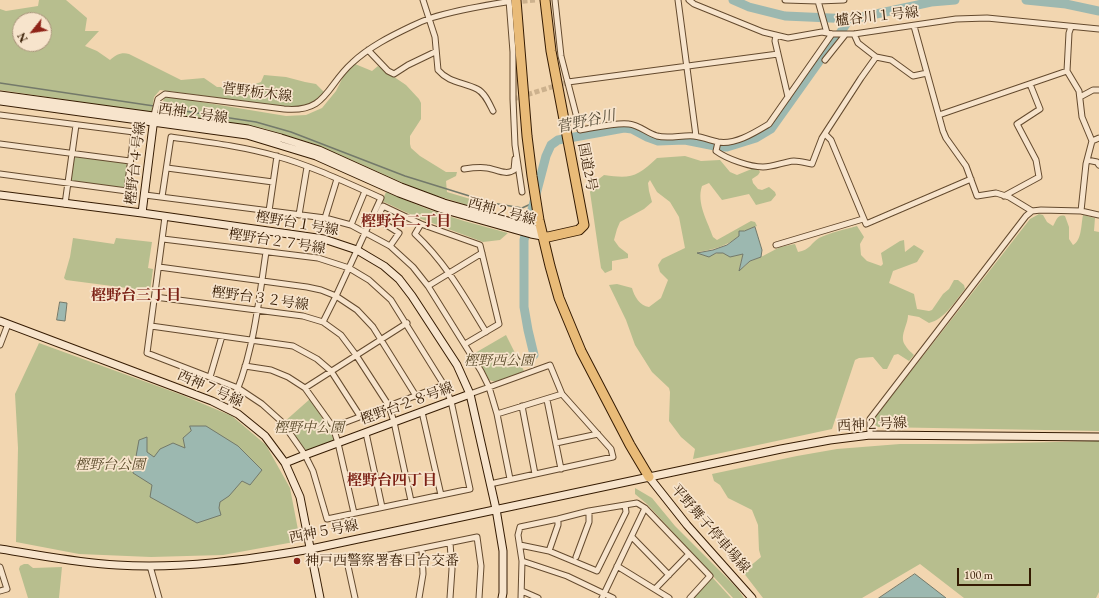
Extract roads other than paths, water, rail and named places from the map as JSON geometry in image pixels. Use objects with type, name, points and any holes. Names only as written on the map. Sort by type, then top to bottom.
[{"type":"highway","points":[[516,0],[527,136],[532,176],[539,220],[550,266],[559,298],[581,351],[626,438],[649,477]]},
{"type":"highway","name":"国道2号","points":[[544,236],[548,237],[579,230],[584,225],[551,51],[545,0]]},
{"type":"street","points":[[423,0],[435,36],[435,52],[438,70],[447,78],[478,89],[488,100],[493,111]]},
{"type":"street","points":[[555,0],[561,56],[580,130],[627,123],[659,136],[696,136],[718,142],[735,141],[769,124],[830,34],[818,1]]},
{"type":"street","points":[[678,0],[696,136]]},
{"type":"street","name":"櫨谷川１号線","points":[[690,0],[694,4],[763,32],[788,38],[822,32],[845,35],[956,19],[987,18],[1099,29]]},
{"type":"street","points":[[785,0],[844,0]]},
{"type":"street","points":[[507,1],[513,52],[513,99],[516,152],[522,192]]},
{"type":"street","name":"菅野栃木線","points":[[155,116],[158,99],[165,94],[290,110],[307,108],[323,98],[341,74],[368,50],[400,32],[430,18],[507,1]]},
{"type":"street","points":[[914,26],[946,138],[966,166],[977,196],[996,193],[1032,211],[1081,210],[1099,215]]},
{"type":"street","points":[[1071,27],[1069,33],[1067,71],[1079,91],[1082,117],[1092,141],[1086,164],[1081,210]]},
{"type":"street","points":[[854,34],[858,43],[876,58],[891,60],[913,76],[927,73]]},
{"type":"street","points":[[776,35],[775,41],[788,97]]},
{"type":"street","points":[[825,60],[845,35]]},
{"type":"street","points":[[368,50],[388,71],[394,74],[408,64],[435,52]]},
{"type":"street","points":[[568,82],[778,54]]},
{"type":"street","points":[[718,142],[716,151],[723,156],[762,167],[794,161],[812,164],[825,134],[861,78],[876,58]]},
{"type":"street","points":[[939,115],[1067,71]]},
{"type":"street","points":[[1004,196],[1039,177],[1036,160],[1017,124],[1040,109],[1030,84]]},
{"type":"street","points":[[1080,97],[1093,90],[1099,90]]},
{"type":"street","name":"西神２号線","points":[[0,95],[248,129],[318,150],[401,187],[437,201],[544,236]]},
{"type":"street","name":"西神２号線","points":[[0,101],[155,116]]},
{"type":"street","points":[[0,114],[134,132],[127,191],[0,174]]},
{"type":"street","name":"樫野台４号線","points":[[142,213],[155,116]]},
{"type":"street","points":[[65,204],[76,124]]},
{"type":"street","points":[[825,134],[831,140],[866,224],[971,179]]},
{"type":"street","points":[[162,197],[171,137],[232,145],[277,156],[381,198],[323,322]]},
{"type":"street","points":[[1092,141],[1099,138]]},
{"type":"street","points":[[0,144],[130,161]]},
{"type":"street","points":[[464,169],[486,167],[511,173],[514,170],[516,152]]},
{"type":"street","points":[[269,211],[277,156]]},
{"type":"street","points":[[1087,160],[1097,162],[1099,165]]},
{"type":"street","points":[[299,215],[306,167]]},
{"type":"street","points":[[167,168],[273,182]]},
{"type":"street","points":[[325,218],[337,179]]},
{"type":"street","points":[[351,225],[364,191]]},
{"type":"street","name":"樫野台１号線","points":[[0,195],[142,213],[324,239],[357,250],[384,266],[399,279],[412,296],[456,365],[470,394],[496,510],[503,551],[502,598]]},
{"type":"street","points":[[145,195],[325,218],[351,225],[390,246],[413,267],[428,286],[466,344],[481,371],[489,387],[510,479]]},
{"type":"street","points":[[390,246],[399,233],[377,219],[383,206],[421,224],[480,245],[499,324],[466,344]]},
{"type":"street","points":[[870,435],[870,419],[1026,216],[1032,211]]},
{"type":"street","name":"樫野台２７号線","points":[[163,239],[318,258],[349,268],[369,280],[391,300],[407,323],[444,385],[451,402],[470,489],[327,519],[313,471],[305,455],[282,422],[262,404],[238,388],[147,353],[165,217]]},
{"type":"street","points":[[776,245],[864,219]]},
{"type":"street","points":[[421,224],[415,234],[431,249],[450,272],[486,332]]},
{"type":"street","points":[[229,409],[238,388],[253,340],[266,252]]},
{"type":"street","points":[[428,286],[482,253]]},
{"type":"street","points":[[159,267],[306,287],[321,290],[336,296],[358,310],[373,327],[416,396]]},
{"type":"street","name":"樫野台３２号線","points":[[155,297],[303,316],[323,322],[342,335],[389,406],[394,422],[411,501]]},
{"type":"street","name":"西神７号線","points":[[0,321],[212,401],[238,414],[265,436],[285,464],[300,497],[320,598]]},
{"type":"street","points":[[305,388],[407,323]]},
{"type":"street","points":[[0,345],[8,324]]},
{"type":"street","points":[[151,326],[293,346],[317,359],[331,372],[360,416]]},
{"type":"street","points":[[210,377],[222,336]]},
{"type":"street","points":[[470,394],[550,365],[562,394],[611,449],[613,458],[490,484]]},
{"type":"street","points":[[245,366],[271,370],[288,377],[305,388],[333,427],[354,513]]},
{"type":"street","points":[[333,427],[444,385]]},
{"type":"street","name":"樫野台２８号線","points":[[285,464],[305,455],[470,394]]},
{"type":"street","points":[[496,414],[547,400],[562,394]]},
{"type":"street","points":[[547,400],[562,469]]},
{"type":"street","points":[[522,406],[535,474]]},
{"type":"street","points":[[422,412],[441,495]]},
{"type":"street","points":[[366,433],[382,507]]},
{"type":"street","points":[[556,442],[598,434]]},
{"type":"street","name":"西神２号線","points":[[649,477],[781,449],[830,440],[870,435],[1099,436]]},
{"type":"street","name":"西神５号線","points":[[0,549],[117,566],[216,563],[246,560],[311,549],[649,477]]},
{"type":"street","name":"平野舞子停車場線","points":[[649,477],[687,525],[752,598]]},
{"type":"street","points":[[521,598],[522,561],[518,535],[520,527],[589,511],[637,502],[645,508],[710,576],[690,598]]},
{"type":"street","points":[[520,545],[549,551],[597,571],[626,512],[625,505]]},
{"type":"street","points":[[603,596],[645,508]]},
{"type":"street","points":[[576,557],[589,522],[589,511]]},
{"type":"street","points":[[549,551],[558,525],[558,519]]},
{"type":"street","points":[[632,536],[669,575]]},
{"type":"street","points":[[355,598],[348,566],[350,563],[477,537],[481,566],[479,598]]},
{"type":"street","points":[[450,543],[452,570],[450,598]]},
{"type":"street","points":[[419,598],[423,574],[422,549]]},
{"type":"street","points":[[656,588],[689,554]]},
{"type":"street","points":[[522,561],[567,576],[603,596],[613,598]]},
{"type":"street","points":[[150,566],[159,598]]},
{"type":"street","points":[[617,566],[656,588],[670,598]]},
{"type":"street","points":[[0,567],[7,589],[0,591]]},
{"type":"street","points":[[522,591],[538,598]]},
{"type":"water","points":[[755,227],[762,250],[761,257],[750,261],[739,271],[743,254],[730,257],[723,253],[716,253],[709,257],[697,253],[713,250],[727,245],[739,236],[739,231],[744,231]]},
{"type":"water","points":[[60,302],[67,303],[65,321],[57,320]]},
{"type":"water","points":[[190,426],[206,426],[238,446],[262,470],[250,485],[242,481],[229,496],[220,502],[219,508],[221,515],[197,523],[150,497],[152,485],[133,473],[139,440],[147,437],[147,452],[154,457],[160,449],[173,443],[185,448],[183,438],[191,431]]},
{"type":"water","points":[[915,574],[946,598],[879,598]]},
{"type":"waterway","points":[[733,0],[749,7],[785,16],[853,19],[931,2],[955,0]]},
{"type":"waterway","points":[[1026,0],[1066,4],[1099,11]]},
{"type":"waterway","name":"菅野谷川","points":[[534,355],[524,307],[524,240],[546,156],[551,145],[558,140],[624,128],[632,129],[658,141],[685,140],[720,147],[727,147],[756,138],[771,129],[850,18]]},
{"type":"waterway","points":[[0,83],[154,106]]},
{"type":"waterway","points":[[158,107],[256,122],[291,132],[405,176],[492,203],[522,208],[533,203]]},
{"type":"tunnel","points":[[515,2],[536,0]]},
{"type":"tunnel","points":[[513,99],[568,82]]},
{"type":"place","name":"神戸西警察署春日台交番","points":[[297,561]]},
{"type":"district","name":"樫野台二丁目","points":[[406,222]]},
{"type":"district","name":"樫野台三丁目","points":[[136,296]]},
{"type":"district","name":"樫野台四丁目","points":[[392,481]]},
{"type":"park label","name":"樫野西公園","points":[[499,361]]},
{"type":"park label","name":"樫野中公園","points":[[309,428]]},
{"type":"park label","name":"樫野台公園","points":[[110,465]]}]
